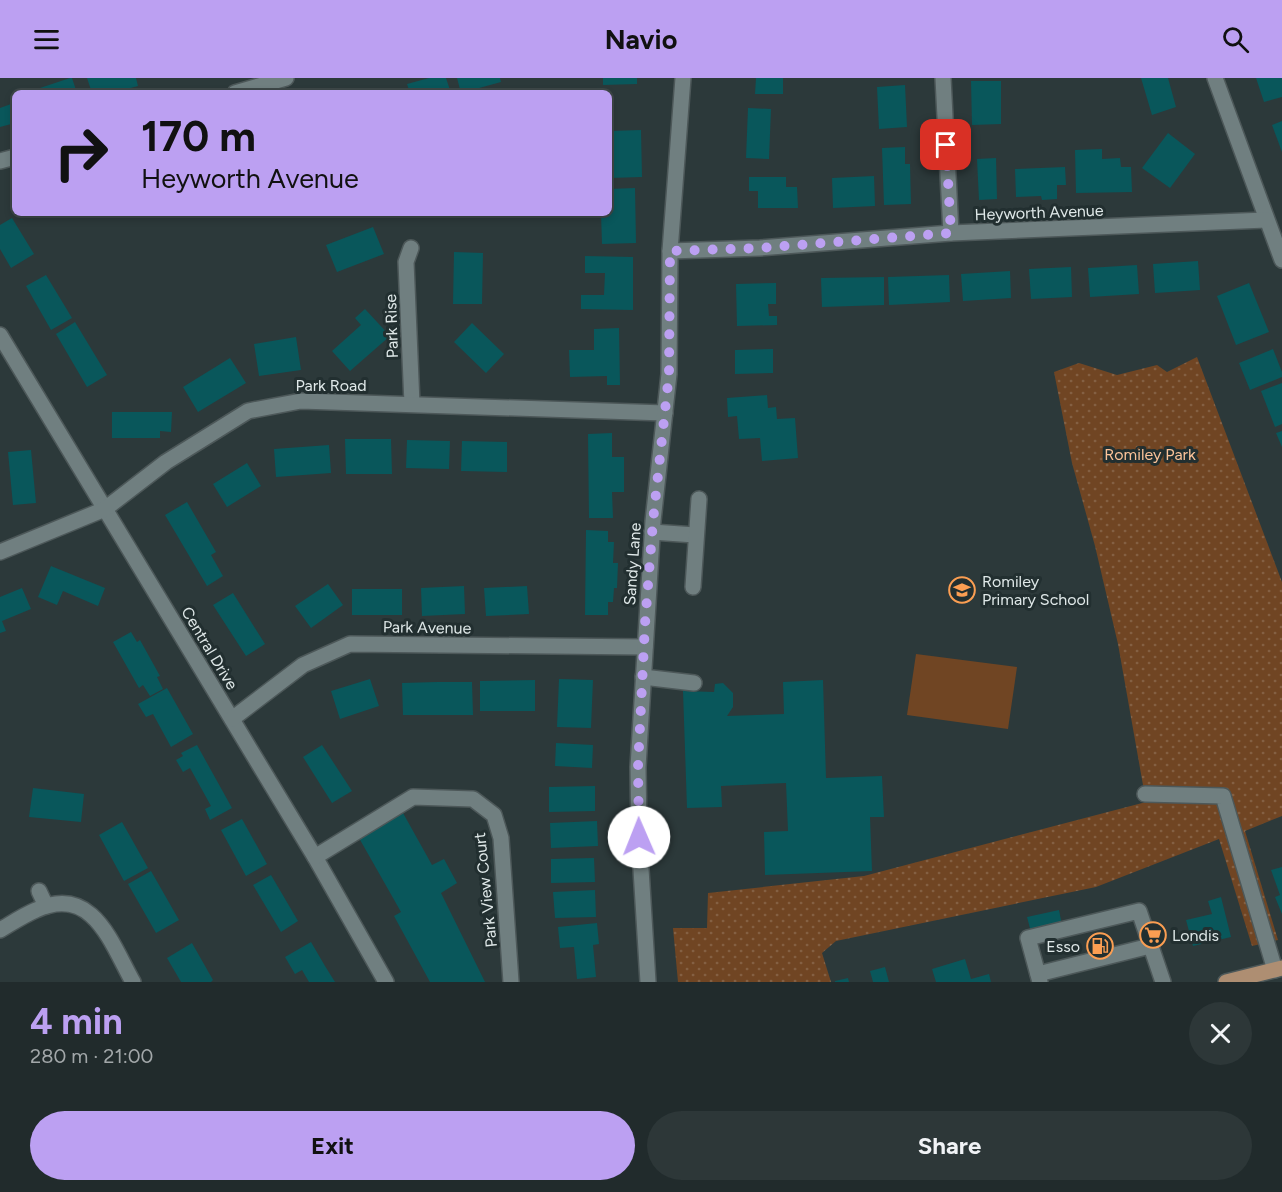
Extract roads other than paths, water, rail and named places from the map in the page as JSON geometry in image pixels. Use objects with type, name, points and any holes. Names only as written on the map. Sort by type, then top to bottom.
[{"type":"main road","points":[[1226,982],[1279,969]]},
{"type":"street","points":[[245,90],[286,78]]},
{"type":"street","name":"Sandy Lane","points":[[648,982],[638,790],[652,532],[669,374],[670,251],[683,78]]},
{"type":"street","points":[[943,78],[951,233]]},
{"type":"street","points":[[1215,78],[1282,260]]},
{"type":"street","name":"Heyworth Avenue","points":[[670,251],[760,248],[951,233],[1266,220]]},
{"type":"street","name":"Park Rise","points":[[411,248],[406,262],[412,404]]},
{"type":"street","name":"Central Drive","points":[[0,335],[315,857],[386,982]]},
{"type":"street","name":"Park Road","points":[[0,552],[105,509],[166,462],[248,411],[301,401],[666,413]]},
{"type":"street","points":[[693,587],[699,499]]},
{"type":"street","points":[[652,532],[695,535]]},
{"type":"street","name":"Park Avenue","points":[[232,719],[303,664],[350,644],[645,647]]},
{"type":"street","points":[[643,677],[694,683]]},
{"type":"street","points":[[1144,794],[1223,796],[1279,969]]},
{"type":"street","name":"Park View Court","points":[[315,857],[413,797],[474,799],[494,815],[501,838],[512,982]]},
{"type":"street","points":[[39,891],[46,906]]},
{"type":"street","points":[[0,930],[46,906],[69,903],[83,908],[100,924],[133,982]]},
{"type":"street","points":[[1150,946],[1039,978],[1028,938],[1139,911],[1163,982]]},
{"type":"place","name":"Romiley Primary School","points":[[962,590]]},
{"type":"place","name":"Londis","points":[[1153,935]]},
{"type":"place","name":"Esso","points":[[1100,946]]},
{"type":"park label","name":"Romiley Park","points":[[1150,454]]}]
